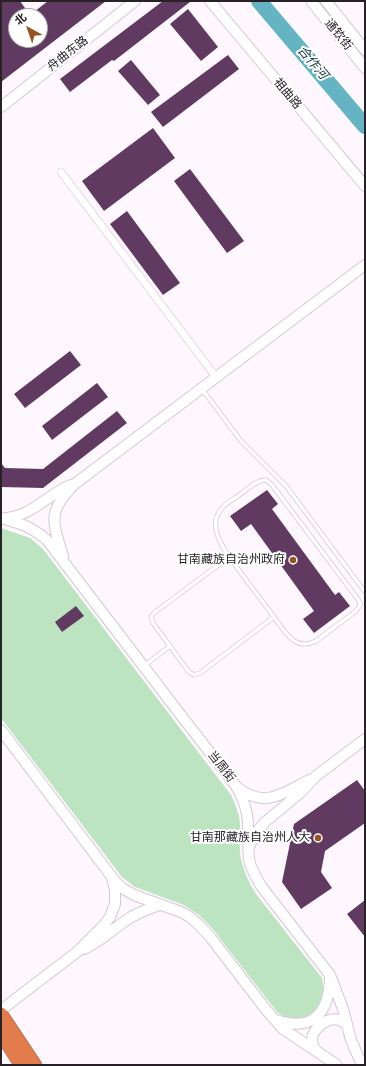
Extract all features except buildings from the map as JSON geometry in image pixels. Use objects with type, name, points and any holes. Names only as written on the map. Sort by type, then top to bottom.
[{"type":"highway","points":[[1,1014],[35,1065]]},
{"type":"highway","points":[[1,1034],[21,1065]]},
{"type":"street","name":"舟曲东路","points":[[1,107],[135,1]]},
{"type":"street","name":"祖曲路","points":[[210,1],[365,186]]},
{"type":"street","name":"通钦街","points":[[311,1],[365,68]]},
{"type":"street","points":[[326,1],[365,50]]},
{"type":"street","points":[[61,172],[216,377]]},
{"type":"street","points":[[65,562],[57,536],[54,517],[58,502],[76,483],[365,265]]},
{"type":"street","points":[[1,517],[14,517],[26,513],[62,489],[76,483]]},
{"type":"street","name":"当周街","points":[[1,517],[22,523],[39,533],[47,540],[236,786],[246,808],[248,824],[248,851],[252,869],[261,886],[330,975],[338,992],[351,1040],[362,1065]]},
{"type":"street","points":[[1,730],[112,878],[122,888],[134,895],[181,912],[190,917],[211,938],[274,1019],[291,1035],[337,1065]]},
{"type":"street","points":[[236,786],[246,793],[254,796],[269,798],[282,795],[316,776],[365,739]]},
{"type":"street","points":[[248,851],[251,841],[259,827],[300,793],[316,776]]},
{"type":"street","points":[[1,1010],[77,952],[104,925],[113,911],[116,897],[112,878]]},
{"type":"street","points":[[77,952],[89,947],[127,919],[141,911],[159,905]]},
{"type":"street","points":[[274,1019],[288,1024],[300,1024],[311,1021],[320,1014],[326,1005],[328,998],[330,975]]},
{"type":"street","points":[[317,1052],[312,1040],[314,1032],[317,1028],[325,1022],[333,1019],[339,1020],[347,1025]]},
{"type":"lane","points":[[202,388],[241,441],[286,486],[365,592]]},
{"type":"lane","points":[[266,480],[272,485],[360,602],[360,605],[356,611],[316,641],[308,644],[297,643],[292,640],[274,617],[229,557],[216,534],[216,521],[224,506],[258,482],[266,480]]},
{"type":"lane","points":[[229,557],[152,615],[151,620],[170,646],[194,675],[274,617]]},
{"type":"lane","points":[[144,666],[170,646]]},
{"type":"green space","points":[[1,528],[30,538],[43,549],[231,795],[239,817],[241,859],[250,884],[256,894],[322,978],[323,989],[321,999],[318,1008],[312,1014],[305,1018],[296,1019],[287,1018],[277,1012],[212,928],[199,915],[184,905],[135,887],[122,877],[1,718]]},
{"type":"waterway","name":"合作河","points":[[259,1],[365,126]]},
{"type":"place","name":"甘南藏族自治州政府","points":[[293,560]]},
{"type":"place","name":"甘南那藏族自治州人大","points":[[318,838]]}]
